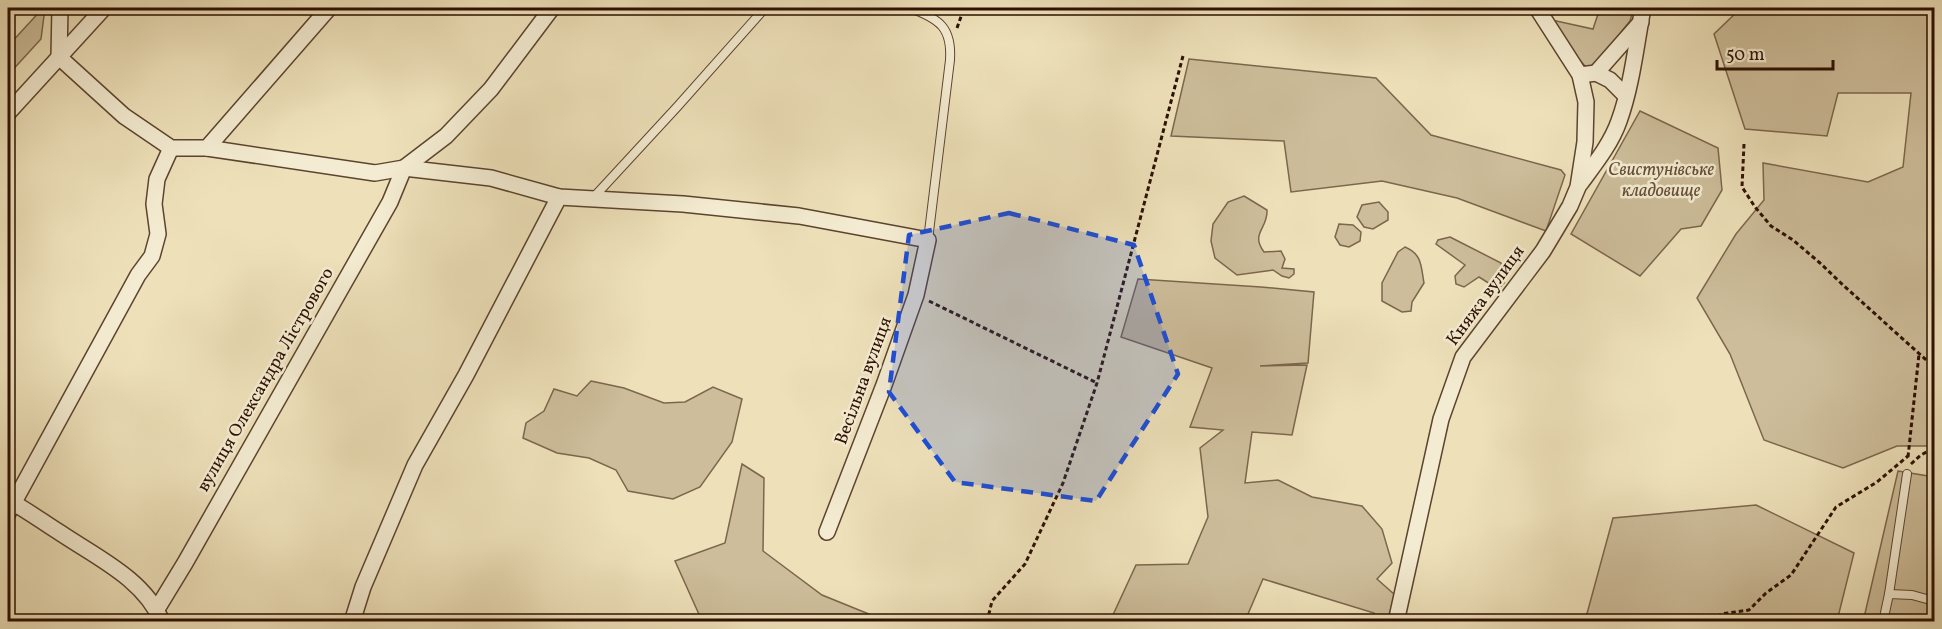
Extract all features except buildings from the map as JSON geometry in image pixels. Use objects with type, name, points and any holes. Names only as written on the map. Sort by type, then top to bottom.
[{"type":"street","points":[[60,8],[59,57],[124,116],[171,148],[207,148],[375,173],[404,168],[491,178],[559,197],[683,204],[799,216],[928,240]]},
{"type":"street","points":[[8,113],[104,8]]},
{"type":"street","points":[[207,148],[329,8]]},
{"type":"street","points":[[404,168],[446,136],[491,89],[552,8]]},
{"type":"street","name":"Княжа вулиця","points":[[1396,621],[1441,419],[1463,357],[1544,251],[1570,206],[1578,187],[1585,142],[1586,102],[1580,75],[1537,8]]},
{"type":"street","points":[[1596,73],[1642,14]]},
{"type":"street","points":[[1578,187],[1604,150],[1619,123],[1642,14]]},
{"type":"street","points":[[1580,75],[1596,73],[1610,80],[1626,96]]},
{"type":"street","name":"вулиця Олександра Лістрового","points":[[171,148],[157,179],[154,204],[158,234],[152,256],[138,275],[9,505],[113,567],[136,585],[159,615],[185,563],[390,202],[404,168]]},
{"type":"street","points":[[352,621],[363,587],[416,465],[559,197]]},
{"type":"street","name":"Весільна вулиця","points":[[827,532],[916,295],[928,240]]},
{"type":"lane","points":[[593,198],[765,8]]},
{"type":"lane","points":[[910,8],[938,22],[947,31],[951,43],[928,240]]},
{"type":"lane","points":[[1883,621],[1907,471]]},
{"type":"lane","points":[[1889,594],[1912,595],[1935,601]]},
{"type":"path","points":[[951,43],[964,8]]},
{"type":"path","points":[[987,621],[992,601],[1025,564],[1063,483],[1097,383],[1183,56]]},
{"type":"path","points":[[1744,144],[1742,187],[1771,226],[1821,263],[1935,367]]},
{"type":"path","points":[[916,295],[1097,383]]},
{"type":"path","points":[[1907,471],[1919,354]]},
{"type":"path","points":[[1907,471],[1921,455],[1935,448]]},
{"type":"path","points":[[1712,621],[1720,614],[1749,610],[1766,593],[1791,575],[1836,507],[1877,482],[1908,456]]},
{"type":"highlighted area","points":[[1009,213],[1134,245],[1178,374],[1096,501],[955,482],[889,392],[909,235]]},
{"type":"green space","points":[[45,8],[41,39],[8,75],[8,46]]},
{"type":"green space","points":[[1600,8],[1634,8],[1630,21],[1595,65],[1586,67],[1561,40],[1552,20],[1593,29]]},
{"type":"green space","points":[[1741,8],[1934,8],[1934,446],[1897,446],[1843,468],[1764,440],[1730,354],[1697,298],[1736,234],[1764,200],[1763,163],[1868,182],[1903,167],[1911,93],[1838,93],[1827,136],[1745,129],[1714,34]]},
{"type":"green space","points":[[1189,59],[1376,78],[1431,135],[1561,170],[1565,175],[1546,231],[1457,198],[1382,181],[1291,192],[1284,141],[1171,136]]},
{"type":"green space","name":"Свистунівське кладовище","points":[[1640,111],[1718,148],[1722,190],[1701,226],[1681,229],[1640,276],[1571,234]]},
{"type":"green space","points":[[1244,196],[1267,210],[1267,216],[1259,235],[1260,246],[1264,252],[1281,251],[1285,259],[1282,268],[1294,269],[1294,274],[1289,278],[1273,270],[1237,275],[1215,258],[1211,241],[1213,224],[1228,202]]},
{"type":"green space","points":[[1379,202],[1388,212],[1388,220],[1373,229],[1364,227],[1357,217],[1362,205]]},
{"type":"green space","points":[[1339,224],[1353,225],[1361,232],[1360,241],[1349,247],[1340,245],[1335,237]]},
{"type":"green space","points":[[1450,237],[1501,263],[1503,271],[1495,275],[1499,282],[1504,283],[1498,289],[1479,277],[1464,287],[1456,284],[1455,276],[1465,265],[1436,244],[1438,240]]},
{"type":"green space","points":[[1405,247],[1418,257],[1424,283],[1412,302],[1411,311],[1402,312],[1382,301],[1382,283],[1398,252]]},
{"type":"green space","points":[[1138,279],[1314,292],[1308,363],[1260,366],[1307,365],[1292,435],[1252,432],[1245,483],[1278,480],[1312,497],[1362,506],[1382,529],[1392,563],[1377,579],[1395,595],[1390,621],[1373,621],[1374,613],[1263,579],[1245,621],[1120,622],[1112,617],[1136,565],[1188,564],[1208,517],[1200,448],[1223,430],[1190,427],[1212,368],[1121,337]]},
{"type":"green space","points":[[591,381],[624,388],[664,403],[685,402],[713,387],[742,399],[732,442],[700,487],[673,499],[628,491],[616,470],[589,458],[557,453],[523,438],[526,423],[544,411],[554,389],[577,396]]},
{"type":"green space","points":[[742,464],[764,478],[763,551],[822,595],[886,621],[702,621],[675,561],[725,543]]},
{"type":"green space","points":[[1898,471],[1934,477],[1934,621],[1863,622]]},
{"type":"green space","points":[[1756,505],[1854,553],[1837,621],[1585,621],[1613,518]]}]
